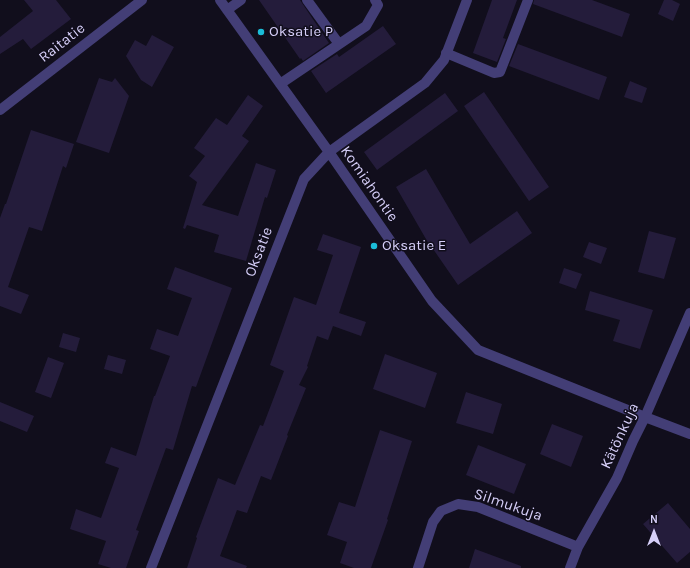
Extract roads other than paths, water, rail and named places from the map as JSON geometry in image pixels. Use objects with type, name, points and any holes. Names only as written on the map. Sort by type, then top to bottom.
[{"type":"street","name":"Raitatie","points":[[0,110],[142,0]]},
{"type":"street","name":"Komiahontie","points":[[220,0],[329,152],[432,301],[478,350],[690,434]]},
{"type":"street","points":[[227,10],[241,0]]},
{"type":"street","points":[[307,0],[339,44]]},
{"type":"street","points":[[280,84],[366,26],[378,5],[375,0]]},
{"type":"street","name":"Oksatie","points":[[151,568],[304,179],[329,152],[425,83],[444,60],[467,0]]},
{"type":"street","points":[[446,53],[494,73],[500,72],[528,0]]},
{"type":"street","name":"Kätönkuja","points":[[570,568],[578,547],[617,478],[690,313]]},
{"type":"street","name":"Silmukuja","points":[[418,568],[433,522],[442,511],[458,504],[478,508],[578,547]]},
{"type":"place","name":"Oksatie P","points":[[261,32]]},
{"type":"place","name":"Oksatie E","points":[[374,246]]}]
